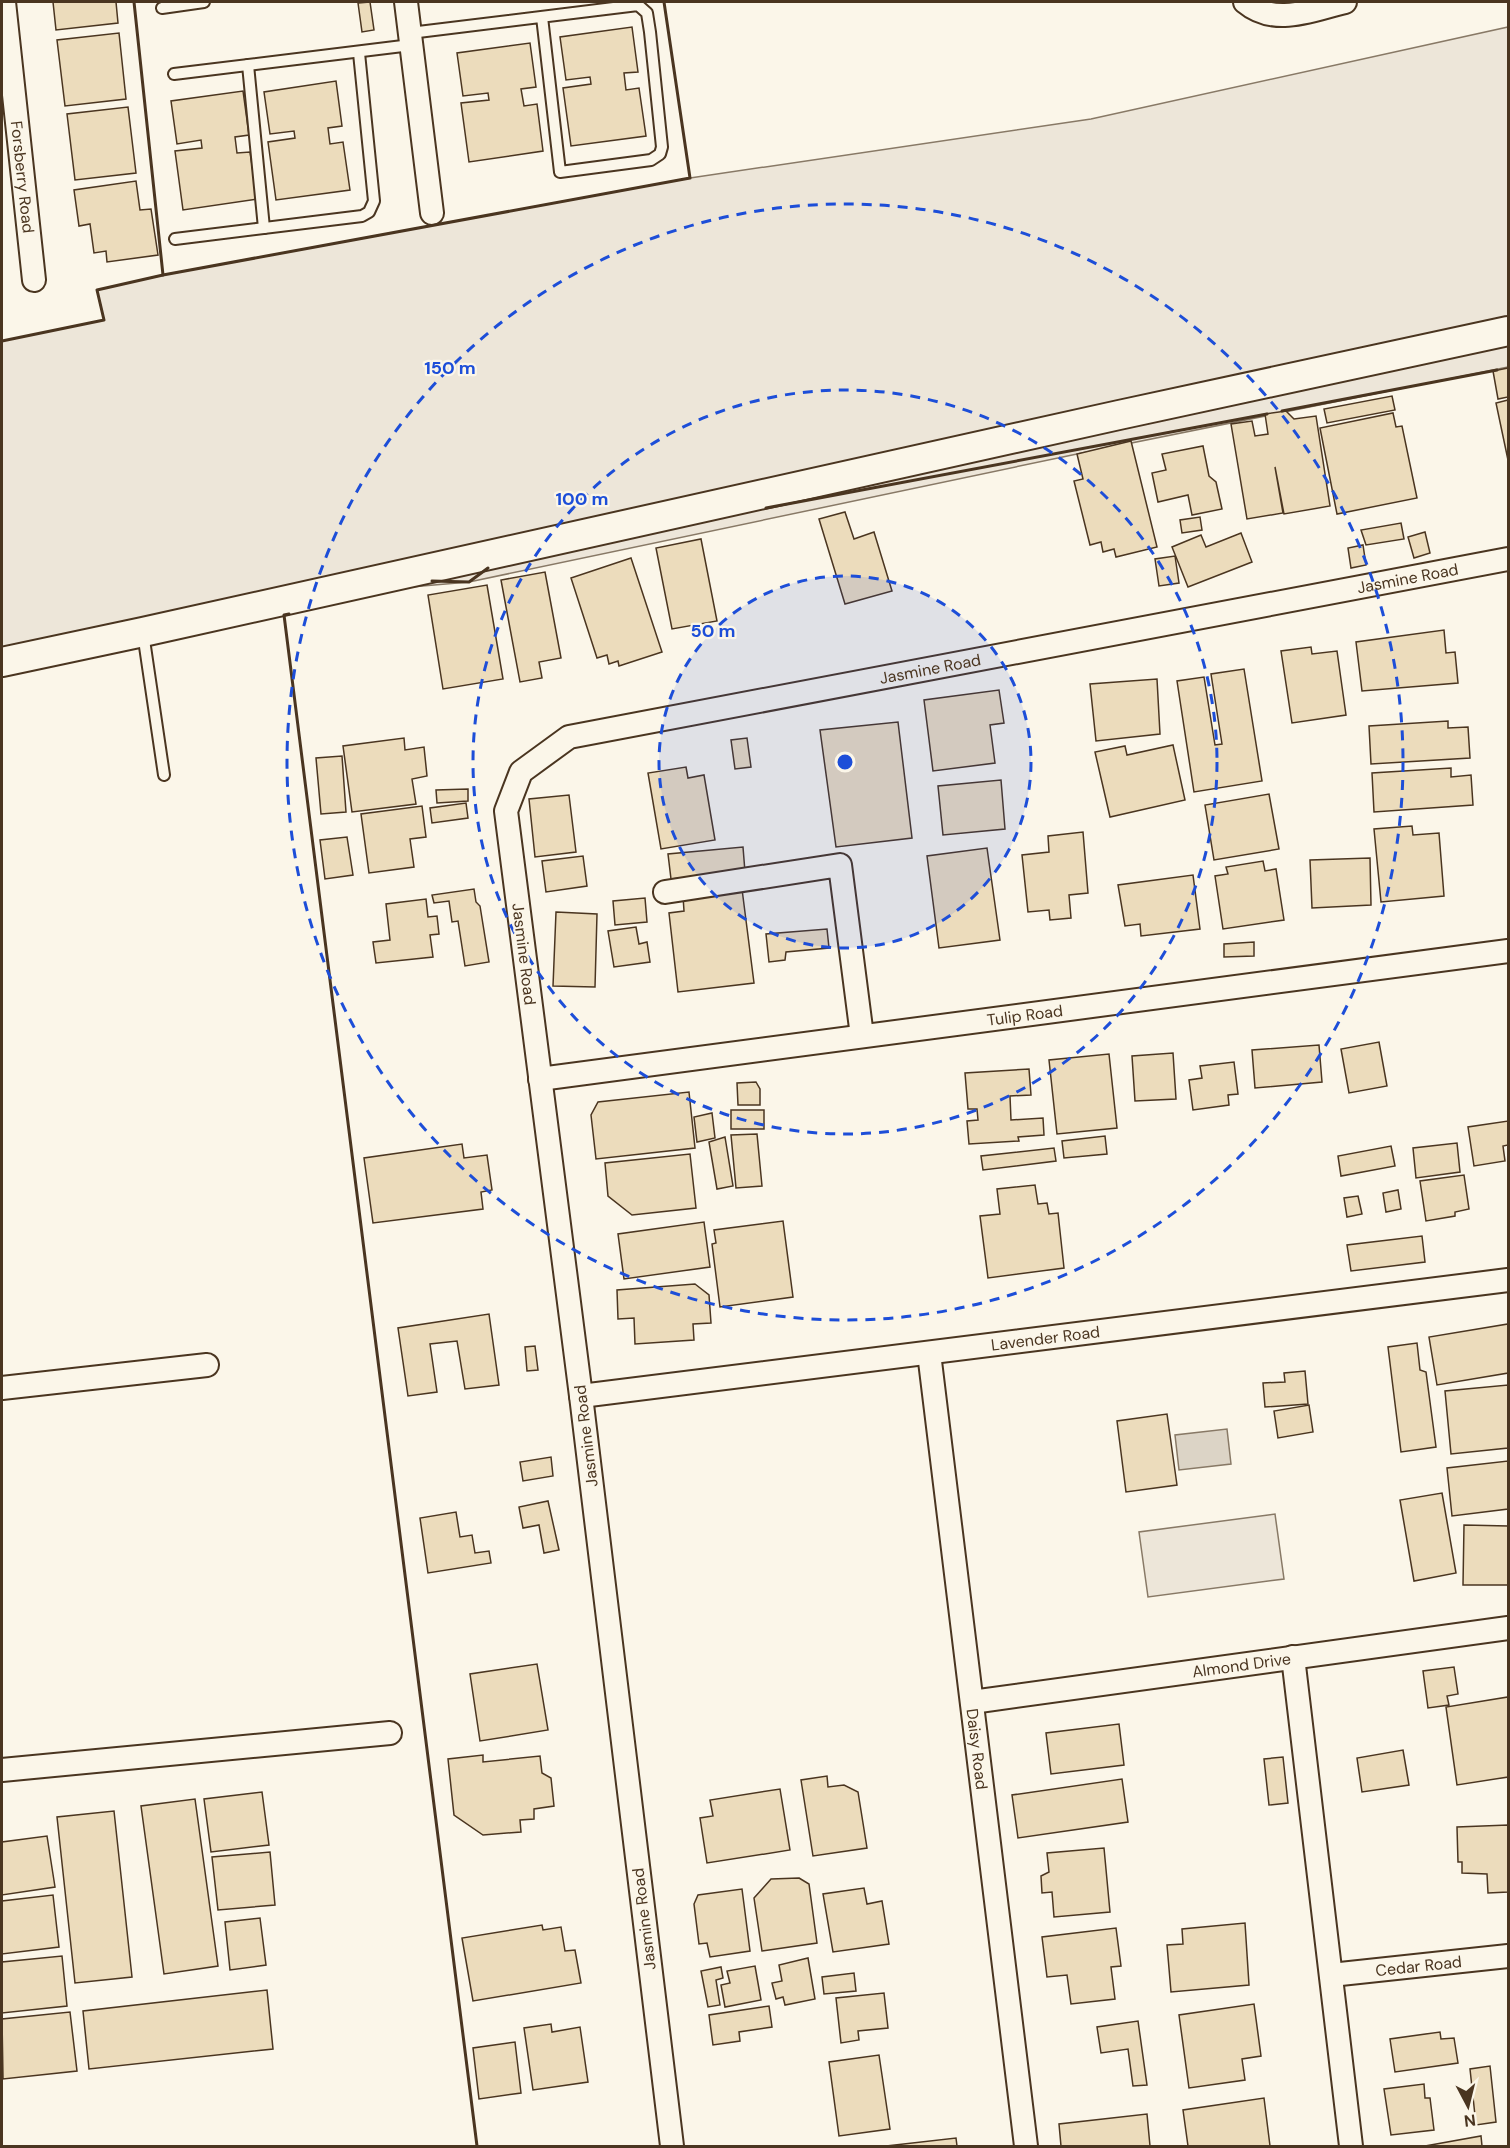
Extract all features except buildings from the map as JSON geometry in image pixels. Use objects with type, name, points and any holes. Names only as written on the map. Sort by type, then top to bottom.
[{"type":"street","name":"Forsberry Road","points":[[4,2],[34,280]]},
{"type":"street","points":[[406,2],[432,213]]},
{"type":"street","points":[[1245,2],[1255,10],[1282,17],[1345,2]]},
{"type":"street","points":[[2,662],[1509,331]]},
{"type":"street","name":"Jasmine Road","points":[[672,2146],[581,1396],[506,811],[521,772],[569,737],[1509,559]]},
{"type":"street","points":[[666,892],[840,865],[862,1036]]},
{"type":"street","name":"Tulip Road","points":[[540,1078],[1509,951]]},
{"type":"street","name":"Lavender Road","points":[[581,1396],[1509,1280]]},
{"type":"street","name":"Daisy Road","points":[[929,1353],[1026,2146]]},
{"type":"street","points":[[2,1388],[207,1365]]},
{"type":"street","name":"Almond Drive","points":[[972,1702],[1509,1628]]},
{"type":"street","points":[[1293,1657],[1351,2146]]},
{"type":"street","points":[[2,1770],[390,1733]]},
{"type":"street","name":"Cedar Road","points":[[1330,1975],[1509,1956]]},
{"type":"lane","points":[[162,8],[204,2]]},
{"type":"lane","points":[[174,74],[358,53],[411,39],[542,17],[638,5],[647,14],[662,147],[660,154],[651,160],[560,172],[542,17]]},
{"type":"lane","points":[[175,239],[362,216],[369,212],[374,201],[358,53]]},
{"type":"lane","points":[[248,65],[264,228]]},
{"type":"lane","points":[[143,632],[164,776]]},
{"type":"shaded area","points":[[1508,27],[1508,367],[1077,454],[469,582],[271,599],[2,658],[2,341],[104,320],[97,290],[163,275],[690,178],[1091,119]]},
{"type":"shaded area","points":[[1227,1429],[1231,1464],[1179,1470],[1175,1435]]},
{"type":"shaded area","points":[[1275,1514],[1284,1579],[1148,1597],[1139,1532]]},
{"type":"wall","points":[[134,2],[163,275]]},
{"type":"wall","points":[[2,341],[104,320],[97,290],[163,275],[690,178],[664,2]]},
{"type":"wall","points":[[1282,411],[1497,370]]},
{"type":"wall","points":[[766,508],[1267,414]]},
{"type":"wall","points":[[432,581],[469,582],[488,568]]},
{"type":"wall","points":[[289,614],[284,615],[477,2146]]}]
